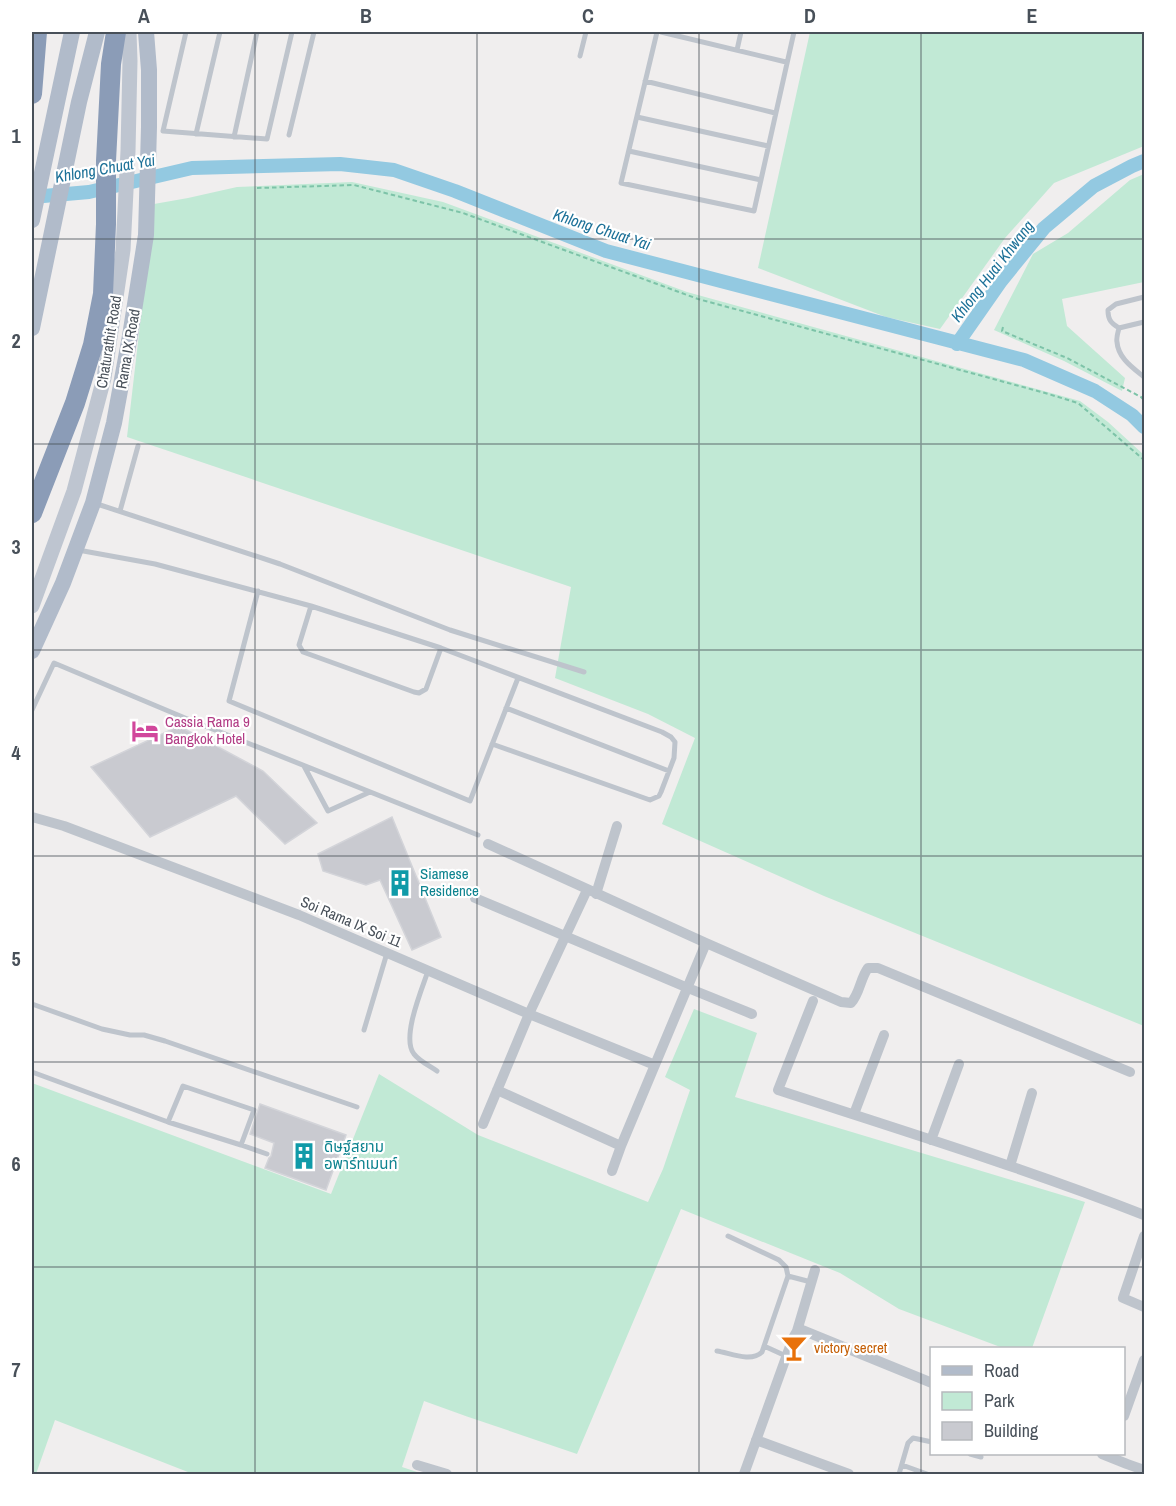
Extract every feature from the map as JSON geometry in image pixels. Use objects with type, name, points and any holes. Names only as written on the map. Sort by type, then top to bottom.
[{"type":"highway","points":[[32,94],[37,32]]},
{"type":"highway","points":[[32,513],[75,403],[93,345],[103,294],[111,64],[118,32]]},
{"type":"main road","points":[[32,328],[79,102],[97,32]]},
{"type":"main road","name":"Chaturathit Road","points":[[32,606],[74,491],[104,378],[123,250],[128,151],[129,32]]},
{"type":"main road","name":"Rama IX Road","points":[[32,651],[63,584],[93,503],[114,423],[146,235],[149,70],[146,32]]},
{"type":"main road","points":[[32,220],[68,34]]},
{"type":"street","name":"Soi Rama IX Soi 11","points":[[32,817],[64,826],[299,915],[529,1014],[655,1065]]},
{"type":"street","points":[[483,1124],[529,1014],[566,936],[592,892],[617,826]]},
{"type":"street","points":[[488,844],[841,1002],[851,1003],[857,996],[868,968],[878,968],[1130,1072]]},
{"type":"street","points":[[475,898],[752,1014]]},
{"type":"street","points":[[612,1171],[706,943]]},
{"type":"street","points":[[813,1001],[778,1090],[1010,1166],[1144,1215]]},
{"type":"street","points":[[854,1114],[884,1035]]},
{"type":"street","points":[[931,1140],[959,1064]]},
{"type":"street","points":[[497,1090],[621,1146]]},
{"type":"street","points":[[1010,1166],[1032,1093]]},
{"type":"street","points":[[1144,1236],[1123,1298],[1144,1306]]},
{"type":"street","points":[[744,1474],[797,1331],[815,1270]]},
{"type":"street","points":[[797,1331],[802,1330],[930,1382]]},
{"type":"street","points":[[1125,1413],[1144,1360]]},
{"type":"street","points":[[756,1440],[849,1474]]},
{"type":"street","points":[[1109,1455],[1144,1470]]},
{"type":"street","points":[[417,1465],[447,1474]]},
{"type":"lane","points":[[186,32],[163,131],[267,139],[292,32]]},
{"type":"lane","points":[[196,134],[220,32]]},
{"type":"lane","points":[[234,137],[257,32]]},
{"type":"lane","points":[[289,135],[314,32]]},
{"type":"lane","points":[[580,56],[586,32]]},
{"type":"lane","points":[[786,62],[659,32],[621,183],[754,211],[794,32]]},
{"type":"lane","points":[[694,40],[696,32]]},
{"type":"lane","points":[[737,50],[741,32]]},
{"type":"lane","points":[[645,81],[775,113]]},
{"type":"lane","points":[[637,117],[768,146]]},
{"type":"lane","points":[[628,151],[761,180]]},
{"type":"lane","points":[[1119,328],[1111,322],[1108,310],[1116,304],[1144,297]]},
{"type":"lane","points":[[1119,328],[1144,321]]},
{"type":"lane","points":[[1119,328],[1117,343],[1122,355],[1144,377]]},
{"type":"lane","points":[[120,512],[138,446]]},
{"type":"lane","points":[[93,503],[280,564],[450,630],[584,672]]},
{"type":"lane","points":[[76,550],[155,564],[311,606],[441,648],[671,737],[675,742],[674,758],[659,796],[650,800],[492,744]]},
{"type":"lane","points":[[258,591],[229,701],[470,801],[518,678]]},
{"type":"lane","points":[[311,606],[299,645],[303,652],[414,692],[419,693],[426,689],[441,648]]},
{"type":"lane","points":[[32,710],[54,663],[478,835]]},
{"type":"lane","points":[[506,708],[669,771]]},
{"type":"lane","points":[[304,766],[328,811],[370,792]]},
{"type":"lane","points":[[364,1030],[387,953]]},
{"type":"lane","points":[[428,971],[408,1044],[414,1055],[437,1071]]},
{"type":"lane","points":[[32,1004],[102,1029],[130,1035],[144,1035],[165,1041],[357,1107]]},
{"type":"lane","points":[[32,1072],[168,1122],[267,1154]]},
{"type":"lane","points":[[168,1122],[183,1086],[254,1110],[241,1145]]},
{"type":"lane","points":[[717,1351],[750,1358],[762,1352],[788,1276],[786,1267],[780,1260],[728,1236]]},
{"type":"lane","points":[[788,1276],[811,1282]]},
{"type":"lane","points":[[764,1346],[786,1356]]},
{"type":"lane","points":[[899,1474],[908,1443],[913,1438],[930,1442]]},
{"type":"lane","points":[[976,1455],[981,1456]]},
{"type":"lane","points":[[902,1466],[927,1474]]},
{"type":"path","points":[[257,188],[354,185],[463,213],[698,299],[1078,404],[1144,460]]},
{"type":"path","points":[[1003,327],[1002,331],[1067,358],[1144,400]]},
{"type":"green space","points":[[810,32],[1144,32],[1144,146],[1054,183],[1005,238],[940,329],[886,317],[758,268]]},
{"type":"green space","points":[[1144,174],[1144,282],[1062,299],[1067,326],[1125,378],[1122,391],[1064,361],[994,330],[1033,254],[1068,233],[1130,180]]},
{"type":"green space","points":[[352,182],[443,202],[687,292],[1080,401],[1108,422],[1144,455],[1144,1026],[824,896],[662,824],[695,738],[648,714],[555,678],[571,587],[127,437],[154,204],[237,187]]},
{"type":"green space","points":[[694,1009],[757,1033],[735,1097],[1085,1202],[1032,1347],[1000,1347],[899,1309],[840,1273],[681,1209],[577,1454],[424,1401],[402,1467],[423,1474],[193,1474],[55,1420],[36,1474],[32,1474],[32,1083],[331,1194],[379,1074],[478,1135],[648,1202],[663,1169],[690,1090],[665,1077]]},
{"type":"building","points":[[179,726],[263,771],[317,823],[285,844],[236,796],[150,837],[91,767]]},
{"type":"building","name":"Siamese Residence","points":[[392,817],[441,937],[412,950],[380,880],[366,885],[323,871],[318,854]]},
{"type":"building","name":"ดิษฐ์สยาม อพาร์ทเมนท์","points":[[260,1104],[346,1135],[326,1190],[265,1168],[274,1143],[250,1134]]},
{"type":"waterway","name":"Khlong Huai Khwang","points":[[957,344],[1001,281],[1044,228],[1094,186],[1144,161]]},
{"type":"waterway","name":"Khlong Chuat Yai","points":[[32,197],[89,192],[192,168],[340,164],[394,170],[455,191],[606,251],[1024,360],[1095,391],[1132,415],[1144,427]]},
{"type":"place","name":"Cassia Rama 9 Bangkok Hotel","points":[[145,731]]},
{"type":"place","name":"Siamese Residence","points":[[400,883]]},
{"type":"place","name":"ดิษฐ์สยาม อพาร์ทเมนท์","points":[[304,1156]]},
{"type":"place","name":"victory secret","points":[[794,1348]]}]
